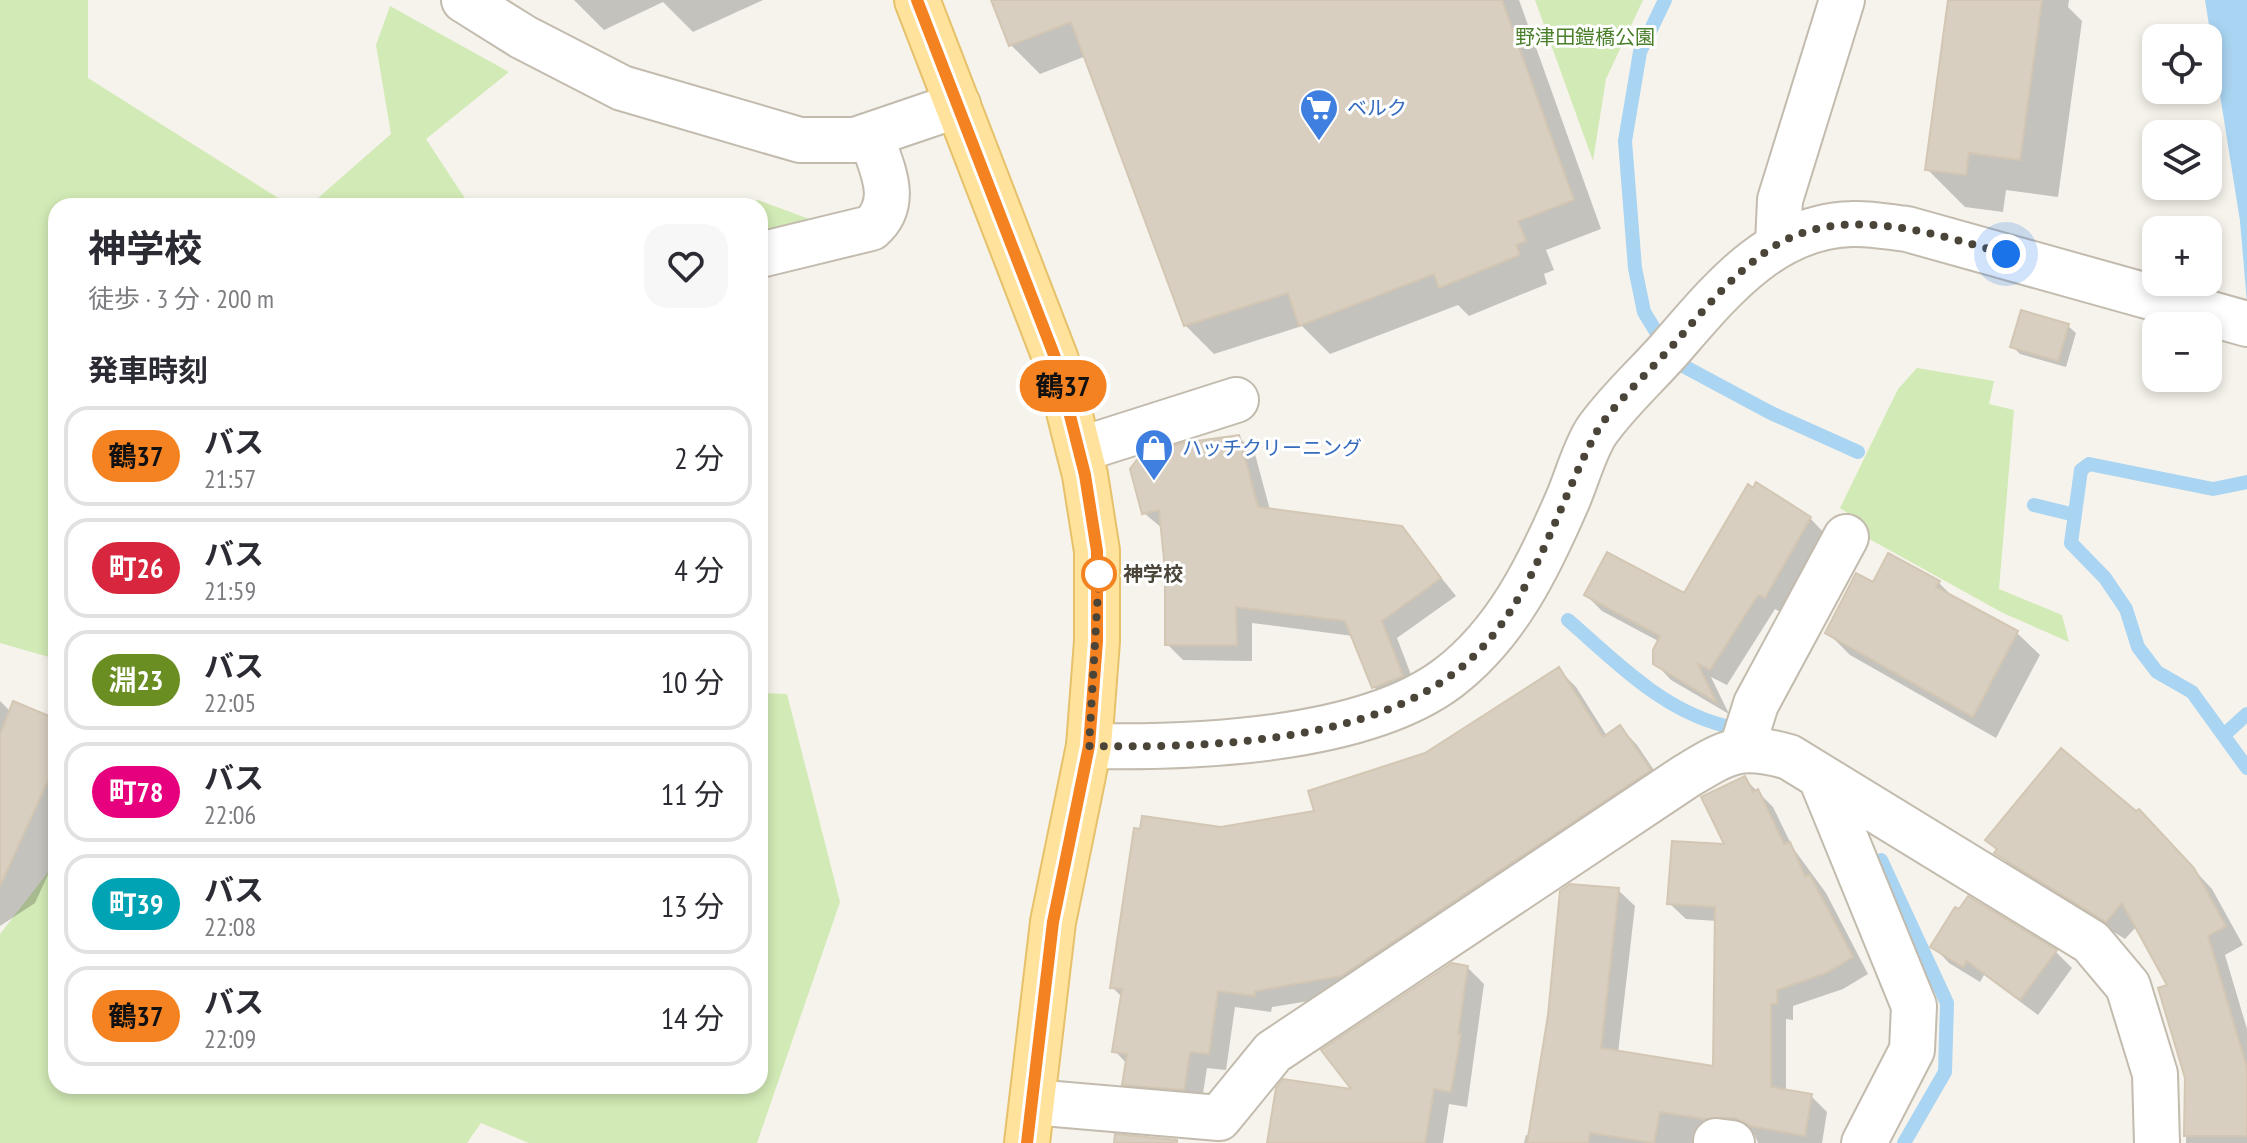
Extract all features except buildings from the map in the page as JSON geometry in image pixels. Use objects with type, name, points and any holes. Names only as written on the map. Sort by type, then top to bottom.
[{"type":"main road","points":[[917,0],[1051,346],[1079,450],[1099,581],[1089,746],[1053,922],[1030,1123]]},
{"type":"street","points":[[464,0],[523,37],[622,88],[800,140],[835,142],[871,136],[958,105]]},
{"type":"street","points":[[1773,247],[1780,200],[1842,0]]},
{"type":"street","points":[[768,253],[871,228],[881,219],[888,203],[888,187],[871,136]]},
{"type":"street","points":[[1089,746],[1182,746],[1298,732],[1350,722],[1401,703],[1446,680],[1484,647],[1514,607],[1537,564],[1596,433],[1721,291],[1773,247],[1818,229],[1852,224],[1907,229],[2247,324]]},
{"type":"street","points":[[1079,450],[1236,400]]},
{"type":"street","points":[[1742,748],[1756,704],[1846,537]]},
{"type":"street","points":[[1030,1123],[1219,1118],[1273,1052],[1685,777],[1726,752],[1756,748],[1789,757],[2091,942],[2128,986],[2155,1074],[2157,1143]]},
{"type":"street","points":[[1821,778],[1914,1006],[1912,1050],[1864,1143]]},
{"type":"green space","points":[[0,0],[88,0],[88,78],[278,198],[48,198],[48,657],[0,643]]},
{"type":"green space","name":"野津田鎧橋公園","points":[[1535,0],[1643,0],[1606,79],[1593,161]]},
{"type":"green space","points":[[390,6],[509,72],[426,139],[465,198],[318,198],[391,134],[376,45]]},
{"type":"green space","points":[[768,204],[820,223],[768,236]]},
{"type":"green space","points":[[1917,368],[1994,381],[1989,404],[2014,410],[1999,589],[2062,615],[2069,642],[2003,613],[1864,536],[1866,525],[1840,508],[1898,389]]},
{"type":"green space","points":[[768,693],[787,694],[840,902],[757,1143],[529,1143],[481,1123],[467,1143],[0,1143],[0,934],[48,872],[48,1094],[768,1094]]},
{"type":"water","points":[[2205,0],[2247,0],[2247,303],[2240,221],[2221,104],[2222,24],[2209,24]]},
{"type":"waterway","points":[[1665,0],[1640,52],[1625,141],[1635,268],[1644,312],[1674,361],[1771,413],[1858,452]]},
{"type":"waterway","points":[[2247,482],[2213,489],[2089,464],[2081,470],[2071,543],[2105,578],[2126,609],[2138,647],[2157,672],[2192,692],[2247,768]]},
{"type":"waterway","points":[[2034,505],[2075,515]]},
{"type":"waterway","points":[[1568,620],[1659,696],[1700,718],[1722,725]]},
{"type":"waterway","points":[[2224,735],[2247,714]]},
{"type":"waterway","points":[[1881,860],[1947,1003],[1945,1072],[1904,1143]]},
{"type":"bus line","name":"鶴37","points":[[917,0],[1056,360],[1085,475],[1097,551],[1097,641],[1089,746],[1053,922],[1027,1143]]},
{"type":"place","name":"ベルク","points":[[1319,142]]},
{"type":"place","name":"ハッチクリーニング","points":[[1154,482]]},
{"type":"place","name":"神学校","points":[[1099,574]]},
{"type":"route","points":[[1099,574],[1089,746],[1182,746],[1284,734],[1350,722],[1401,703],[1446,680],[1484,647],[1514,607],[1537,564],[1596,433],[1721,291],[1768,250],[1818,229],[1852,224],[1907,229],[2006,254]]}]
